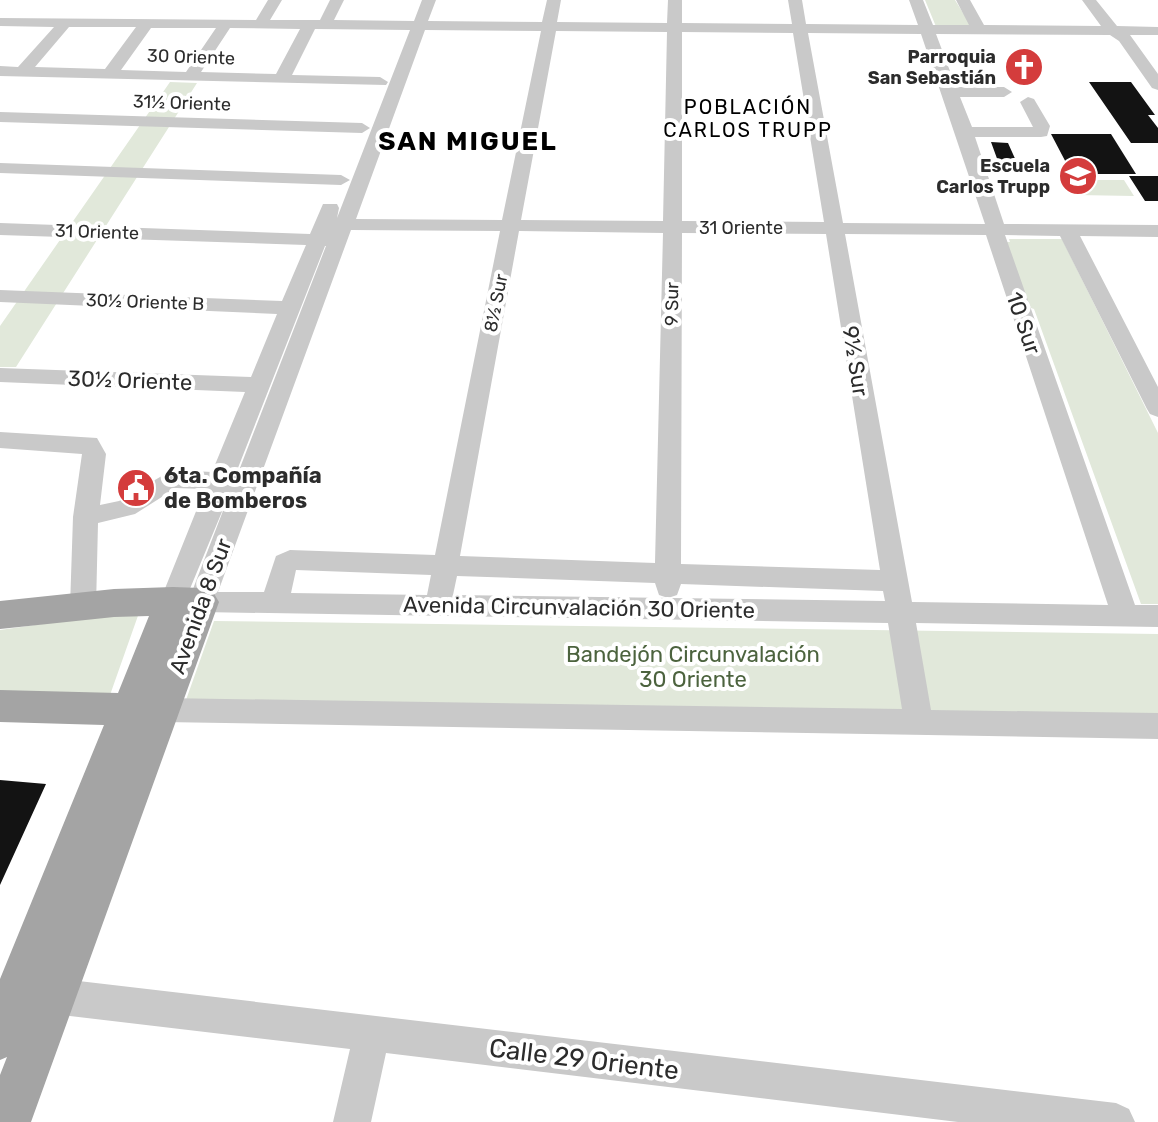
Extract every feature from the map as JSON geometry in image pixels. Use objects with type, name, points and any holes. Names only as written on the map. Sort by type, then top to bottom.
[{"type":"main road","name":"Avenida Circunvalación 30 Oriente","points":[[0,615],[187,602]]},
{"type":"main road","name":"Avenida 8 Sur","points":[[0,1036],[25,987],[146,709],[187,602]]},
{"type":"main road","points":[[0,706],[146,709]]},
{"type":"main road","name":"Avenida 8 Sur","points":[[6,1122],[25,987]]},
{"type":"street","points":[[260,25],[275,0]]},
{"type":"street","points":[[281,80],[337,0]]},
{"type":"street","name":"Avenida 8 Sur","points":[[187,602],[410,27],[413,0]]},
{"type":"street","name":"Avenida 8 Sur","points":[[234,481],[260,385],[290,308],[330,232],[341,180],[380,82],[410,27],[429,0]]},
{"type":"street","name":"8½ Sur","points":[[438,605],[554,0]]},
{"type":"street","name":"9 Sur","points":[[668,609],[675,0]]},
{"type":"street","name":"9½ Sur","points":[[795,0],[892,581],[919,722]]},
{"type":"street","name":"10 Sur","points":[[916,0],[965,132],[997,245],[1125,615]]},
{"type":"street","points":[[963,0],[979,30]]},
{"type":"street","points":[[1089,0],[1151,66],[1158,85]]},
{"type":"street","points":[[0,22],[38,17],[203,18],[225,25],[1158,31]]},
{"type":"street","points":[[22,72],[75,19]]},
{"type":"street","points":[[109,75],[143,20]]},
{"type":"street","points":[[190,77],[225,25]]},
{"type":"street","name":"30 Oriente","points":[[0,71],[380,82]]},
{"type":"street","points":[[951,92],[1004,92]]},
{"type":"street","points":[[965,132],[1041,132],[1042,126],[1028,102]]},
{"type":"street","name":"31½ Oriente","points":[[0,117],[362,128]]},
{"type":"street","points":[[0,168],[341,180]]},
{"type":"street","name":"31 Oriente","points":[[0,229],[330,232],[511,226],[1158,231]]},
{"type":"street","points":[[1067,230],[1158,409]]},
{"type":"street","name":"30½ Oriente B","points":[[0,296],[290,308]]},
{"type":"street","name":"30½ Oriente","points":[[0,375],[260,385]]},
{"type":"street","points":[[0,440],[89,444],[94,454],[86,517],[83,607]]},
{"type":"street","points":[[86,517],[126,508],[169,479],[234,481]]},
{"type":"street","points":[[275,603],[285,563],[290,560],[892,581]]},
{"type":"street","name":"Avenida Circunvalación 30 Oriente","points":[[187,602],[1158,616]]},
{"type":"street","points":[[146,709],[1158,726]]},
{"type":"street","name":"Calle 29 Oriente","points":[[25,987],[372,1034],[1116,1122]]},
{"type":"street","points":[[352,1122],[372,1034]]},
{"type":"green space","points":[[925,0],[955,0],[973,29],[937,29]]},
{"type":"green space","points":[[170,82],[197,83],[16,367],[0,367],[0,326]]},
{"type":"green space","points":[[1069,180],[1124,180],[1134,196],[1077,195]]},
{"type":"green space","points":[[1009,239],[1062,239],[1158,433],[1158,604],[1141,604],[1034,309],[1002,242],[1010,242]]},
{"type":"green space","points":[[140,610],[110,695],[0,693],[0,630]]},
{"type":"green space","name":"Bandejón Circunvalación 30 Oriente","points":[[214,621],[1158,634],[1158,716],[186,700]]},
{"type":"building","points":[[1089,82],[1131,82],[1155,115],[1148,115],[1158,128],[1158,143],[1131,143]]},
{"type":"building","points":[[1051,134],[1111,134],[1136,174],[1072,174]]},
{"type":"building","points":[[991,142],[1008,143],[1017,163],[999,164]]},
{"type":"building","points":[[1129,176],[1158,176],[1158,201],[1145,201]]},
{"type":"building","points":[[0,780],[46,784],[0,885]]},
{"type":"place","name":"Parroquia San Sebastián","points":[[1024,67]]},
{"type":"place","name":"Escuela Carlos Trupp","points":[[1078,176]]},
{"type":"place","name":"6ta. Compañía de Bomberos","points":[[136,488]]},
{"type":"district","name":"POBLACIÓN CARLOS TRUPP","points":[[748,118]]},
{"type":"district","name":"SAN MIGUEL","points":[[468,141]]}]
